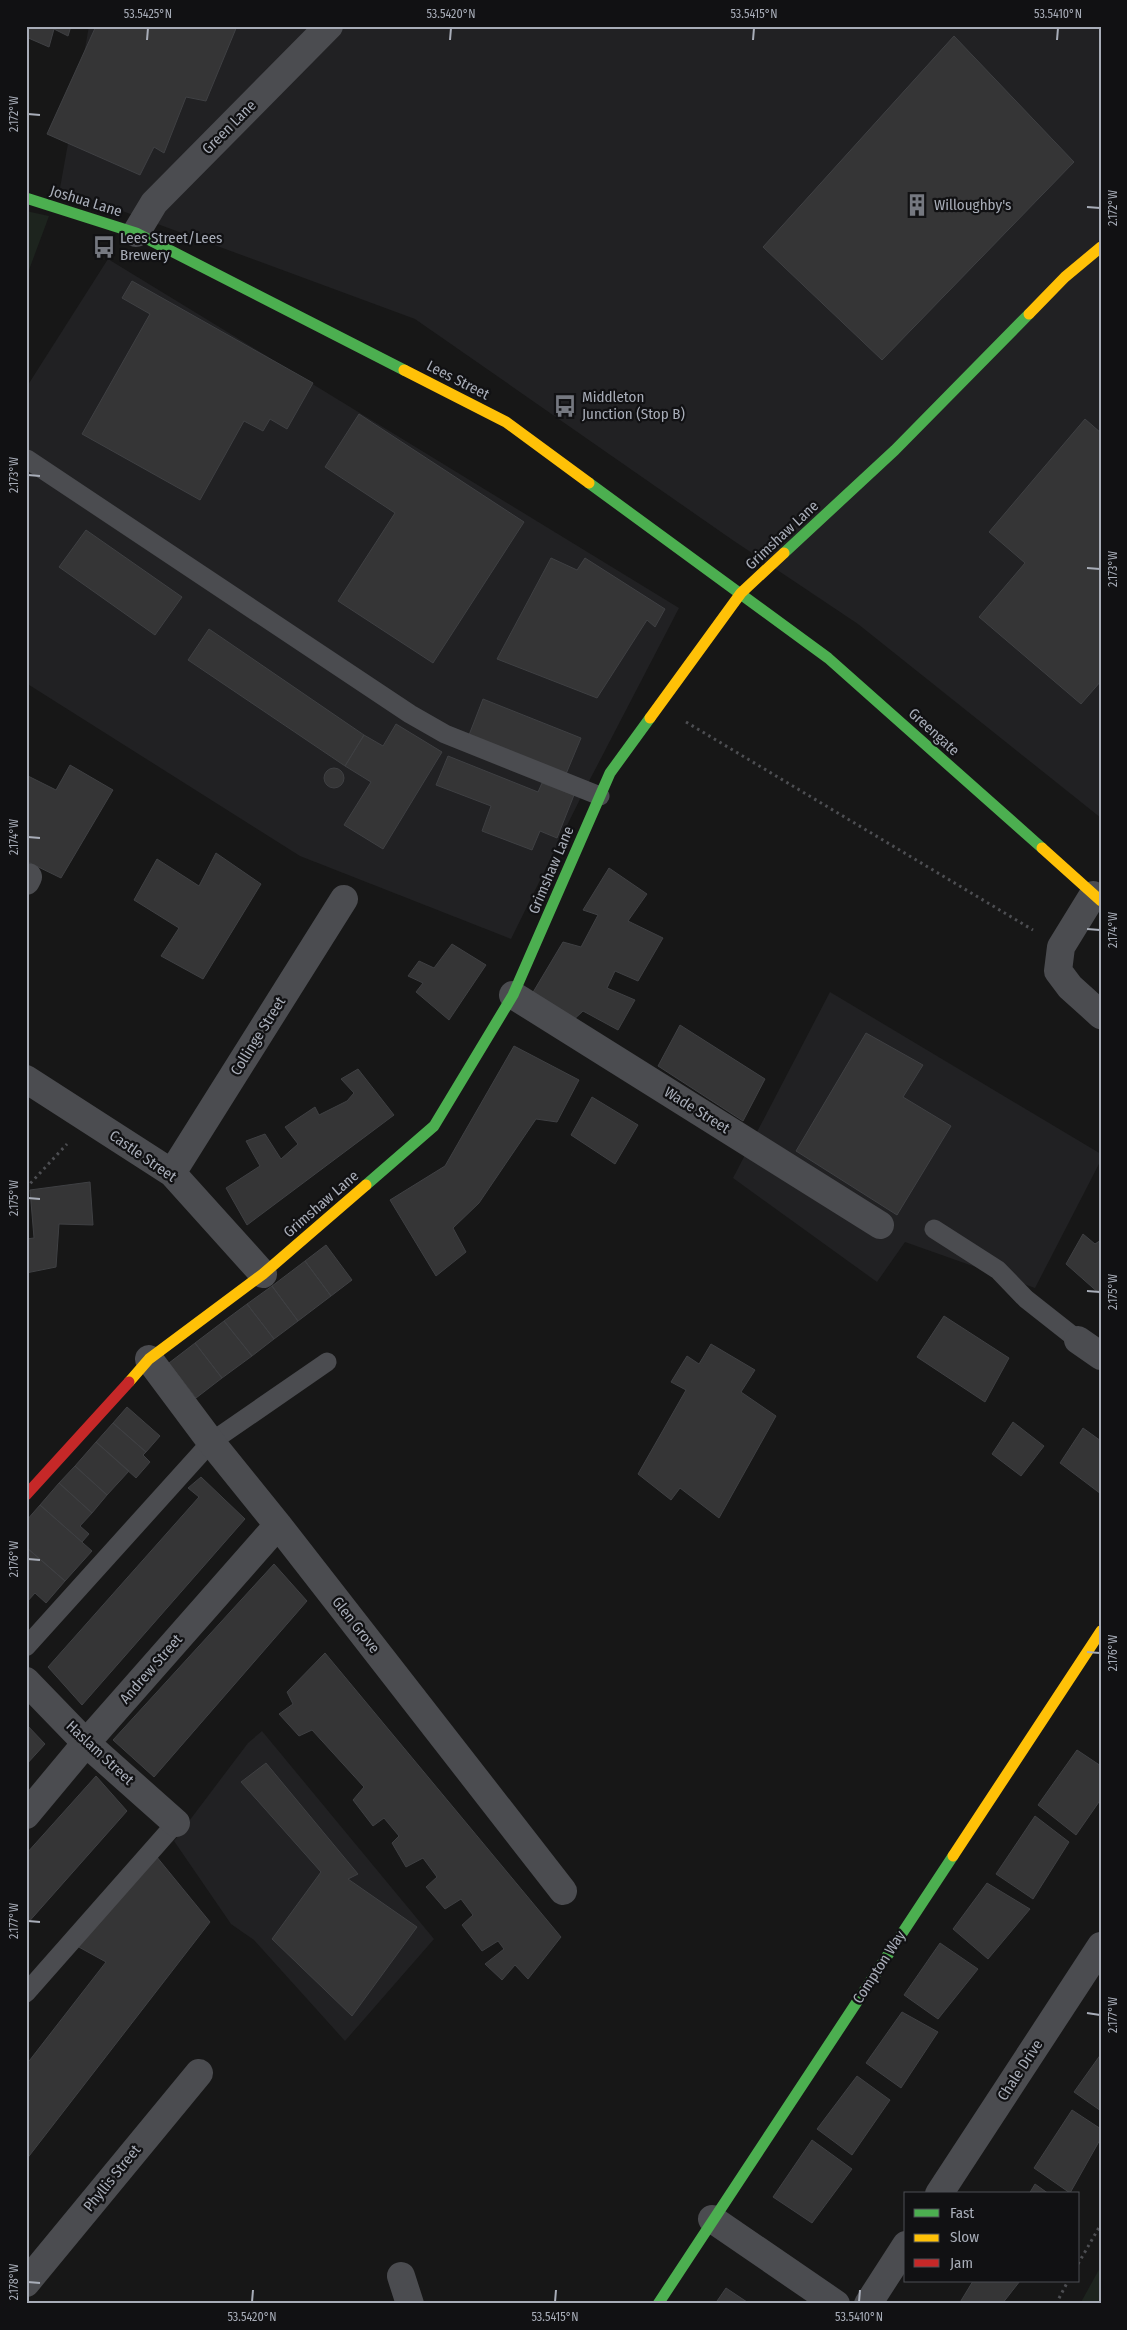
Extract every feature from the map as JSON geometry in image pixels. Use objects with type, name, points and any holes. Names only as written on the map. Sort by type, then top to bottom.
[{"type":"main road","name":"Joshua Lane","points":[[26,198],[136,233]]},
{"type":"main road","name":"Lees Street","points":[[136,233],[506,422],[741,593]]},
{"type":"main road","name":"Grimshaw Lane","points":[[26,1495],[149,1359],[263,1274],[434,1126],[513,995],[610,773],[741,593],[895,450],[1065,277],[1101,246]]},
{"type":"main road","name":"Greengate","points":[[741,593],[828,658],[1097,898]]},
{"type":"main road","name":"Compton Way","points":[[658,2304],[712,2219],[1101,1631]]},
{"type":"street","name":"Green Lane","points":[[136,233],[154,202],[329,26]]},
{"type":"street","points":[[1097,898],[1061,947],[1058,971],[1070,987],[1101,1014]]},
{"type":"street","name":"Collinge Street","points":[[172,1173],[344,899]]},
{"type":"street","name":"Wade Street","points":[[513,995],[880,1225]]},
{"type":"street","name":"Castle Street","points":[[26,1079],[172,1173],[263,1274]]},
{"type":"street","points":[[1078,1340],[1101,1356]]},
{"type":"street","name":"Glen Grove","points":[[149,1359],[211,1442],[278,1525],[563,1891]]},
{"type":"street","name":"Andrew Street","points":[[26,1815],[86,1743],[278,1525]]},
{"type":"street","name":"Haslam Street","points":[[26,1681],[86,1743],[176,1823]]},
{"type":"street","name":"Chale Drive","points":[[940,2192],[1101,1946]]},
{"type":"street","name":"Phyllis Street","points":[[26,2283],[199,2073]]},
{"type":"street","points":[[712,2219],[836,2304]]},
{"type":"street","points":[[868,2304],[904,2248]]},
{"type":"street","points":[[401,2276],[410,2304]]},
{"type":"lane","points":[[27,458],[410,714],[445,734],[600,796]]},
{"type":"lane","points":[[934,1229],[998,1270],[1026,1299],[1078,1340]]},
{"type":"lane","points":[[26,1647],[211,1442],[327,1362]]},
{"type":"lane","points":[[26,1993],[176,1823]]},
{"type":"path","points":[[659,706],[1061,947]]},
{"type":"path","points":[[26,1188],[90,1120]]},
{"type":"path","points":[[1080,2261],[1101,2224]]},
{"type":"path","points":[[1056,2304],[1067,2282]]},
{"type":"shaded area","points":[[89,26],[1101,26],[1101,818],[858,624],[734,541],[415,319],[60,188]]},
{"type":"shaded area","points":[[26,211],[49,216],[26,278]]},
{"type":"shaded area","points":[[108,259],[679,608],[585,789],[511,939],[300,856],[26,683],[26,388]]},
{"type":"shaded area","points":[[830,992],[1101,1154],[1101,1160],[1035,1288],[905,1242],[877,1282],[733,1178]]},
{"type":"shaded area","points":[[262,1731],[434,1939],[345,2041],[254,1940],[231,1924],[174,1841],[248,1743]]},
{"type":"shaded area","points":[[1101,2266],[1101,2304],[1080,2304]]},
{"type":"building","points":[[26,26],[71,26],[68,36],[54,29],[49,47],[26,37]]},
{"type":"building","points":[[96,26],[237,26],[206,101],[186,97],[164,153],[154,147],[140,175],[47,134]]},
{"type":"building","name":"Willoughby's","points":[[954,36],[1074,162],[882,360],[763,247]]},
{"type":"building","points":[[132,281],[313,383],[287,429],[270,419],[263,431],[244,421],[200,500],[82,434],[150,314],[122,298]]},
{"type":"building","points":[[359,414],[524,522],[433,663],[338,601],[395,513],[325,467]]},
{"type":"building","points":[[1085,419],[1101,433],[1101,681],[1081,704],[979,617],[1025,563],[989,532]]},
{"type":"building","points":[[86,530],[182,597],[155,635],[59,567]]},
{"type":"building","points":[[551,558],[577,570],[585,558],[665,609],[655,627],[647,620],[597,698],[497,659]]},
{"type":"building","points":[[209,629],[364,735],[345,766],[188,660]]},
{"type":"building","points":[[483,699],[581,738],[566,774],[469,735]]},
{"type":"building","points":[[396,724],[442,752],[383,849],[344,825],[371,782],[345,766],[364,735],[383,746]]},
{"type":"building","points":[[448,756],[538,792],[542,783],[574,795],[557,838],[540,831],[532,850],[482,831],[491,806],[436,785]]},
{"type":"building","points":[[70,765],[113,790],[61,878],[26,861],[26,840],[29,834],[26,833],[26,775],[56,790]]},
{"type":"building","points":[[334,768],[341,771],[344,778],[341,785],[334,788],[327,785],[324,778],[327,771]]},
{"type":"building","points":[[216,853],[261,884],[203,979],[161,956],[179,928],[134,900],[157,859],[199,886]]},
{"type":"building","points":[[609,868],[647,894],[628,921],[663,938],[638,981],[615,971],[607,988],[635,1000],[618,1030],[583,1011],[569,1024],[529,999],[563,942],[581,947],[598,915],[583,910]]},
{"type":"building","points":[[452,944],[486,965],[449,1020],[416,992],[423,983],[408,976],[419,961],[434,968]]},
{"type":"building","points":[[680,1025],[765,1079],[743,1121],[658,1066]]},
{"type":"building","points":[[866,1033],[923,1065],[903,1097],[951,1126],[897,1215],[796,1151]]},
{"type":"building","points":[[514,1046],[579,1080],[557,1122],[536,1119],[479,1203],[453,1228],[466,1252],[436,1276],[390,1200],[445,1166]]},
{"type":"building","points":[[358,1069],[394,1115],[247,1225],[226,1188],[260,1166],[246,1141],[265,1134],[281,1159],[298,1144],[285,1127],[315,1107],[319,1115],[347,1101],[354,1093],[341,1079]]},
{"type":"building","points":[[592,1097],[638,1125],[615,1164],[571,1135]]},
{"type":"building","points":[[90,1182],[93,1225],[59,1224],[56,1267],[26,1273],[26,1239],[34,1238],[30,1190]]},
{"type":"building","points":[[1083,1234],[1095,1244],[1101,1240],[1101,1295],[1066,1264]]},
{"type":"building","points":[[326,1245],[352,1280],[331,1296],[305,1261]]},
{"type":"building","points":[[305,1261],[331,1296],[298,1321],[272,1286]]},
{"type":"building","points":[[272,1286],[298,1321],[274,1339],[247,1304]]},
{"type":"building","points":[[247,1304],[274,1339],[252,1356],[224,1321]]},
{"type":"building","points":[[944,1316],[1009,1358],[985,1402],[917,1357]]},
{"type":"building","points":[[224,1321],[252,1356],[222,1378],[195,1343]]},
{"type":"building","points":[[195,1343],[222,1378],[196,1398],[169,1363]]},
{"type":"building","points":[[711,1344],[755,1370],[741,1392],[776,1416],[719,1518],[680,1488],[671,1500],[638,1474],[686,1390],[671,1382],[687,1356],[699,1364]]},
{"type":"building","points":[[127,1407],[160,1436],[146,1452],[113,1423]]},
{"type":"building","points":[[1013,1422],[1044,1446],[1021,1476],[992,1454]]},
{"type":"building","points":[[113,1423],[146,1452],[143,1455],[150,1462],[136,1478],[96,1442]]},
{"type":"building","points":[[1083,1428],[1101,1441],[1101,1494],[1060,1463]]},
{"type":"building","points":[[96,1442],[129,1471],[107,1495],[75,1466]]},
{"type":"building","points":[[75,1466],[107,1495],[92,1513],[59,1483]]},
{"type":"building","points":[[201,1477],[245,1519],[82,1705],[48,1667],[199,1497],[188,1488]]},
{"type":"building","points":[[59,1483],[92,1513],[80,1526],[89,1534],[82,1542],[40,1505]]},
{"type":"building","points":[[40,1505],[92,1551],[65,1581],[26,1547],[26,1521]]},
{"type":"building","points":[[26,1547],[65,1581],[46,1603],[35,1593],[26,1603]]},
{"type":"building","points":[[274,1564],[307,1601],[154,1777],[113,1740]]},
{"type":"building","points":[[325,1653],[561,1937],[528,1979],[515,1965],[502,1980],[485,1964],[504,1949],[498,1941],[482,1951],[462,1925],[473,1915],[461,1899],[445,1909],[426,1887],[437,1877],[423,1858],[406,1867],[392,1843],[399,1836],[384,1818],[373,1826],[353,1800],[364,1787],[312,1730],[299,1736],[279,1714],[293,1704],[287,1692]]},
{"type":"building","points":[[26,1724],[45,1744],[26,1765]]},
{"type":"building","points":[[1077,1750],[1101,1766],[1101,1799],[1076,1835],[1038,1805]]},
{"type":"building","points":[[266,1763],[358,1874],[348,1879],[417,1927],[352,2016],[272,1939],[321,1872],[241,1782]]},
{"type":"building","points":[[96,1776],[127,1811],[26,1925],[26,1854]]},
{"type":"building","points":[[1035,1816],[1069,1842],[1033,1899],[996,1874]]},
{"type":"building","points":[[156,1856],[210,1922],[26,2160],[26,2065],[106,1962],[77,1946]]},
{"type":"building","points":[[987,1883],[1030,1909],[988,1959],[953,1929]]},
{"type":"building","points":[[940,1943],[978,1969],[938,2019],[904,1995]]},
{"type":"building","points":[[902,2012],[938,2032],[901,2088],[866,2063]]},
{"type":"building","points":[[1101,2054],[1101,2111],[1074,2092]]},
{"type":"building","points":[[857,2076],[890,2100],[852,2155],[817,2129]]},
{"type":"building","points":[[1072,2110],[1101,2129],[1101,2138],[1071,2192],[1034,2168]]},
{"type":"building","points":[[812,2140],[852,2169],[812,2223],[773,2197]]},
{"type":"building","points":[[1035,2184],[1046,2192],[1030,2192]]},
{"type":"building","points":[[972,2282],[1019,2282],[1002,2304],[959,2304]]},
{"type":"building","points":[[726,2288],[750,2304],[715,2304]]},
{"type":"traffic: fast","points":[[26,198],[136,233],[404,370]]},
{"type":"traffic: fast","points":[[784,553],[895,450],[1029,314]]},
{"type":"traffic: fast","points":[[589,483],[828,658],[1042,848]]},
{"type":"traffic: fast","points":[[366,1185],[434,1126],[513,995],[610,773],[650,718]]},
{"type":"traffic: fast","points":[[658,2304],[953,1856]]},
{"type":"traffic: slow","points":[[1029,314],[1065,277],[1101,247]]},
{"type":"traffic: slow","points":[[404,370],[506,422],[589,483]]},
{"type":"traffic: slow","points":[[650,718],[741,593],[784,553]]},
{"type":"traffic: slow","points":[[1042,848],[1101,901]]},
{"type":"traffic: slow","points":[[129,1382],[149,1359],[263,1274],[366,1185]]},
{"type":"traffic: slow","points":[[953,1856],[1101,1631]]},
{"type":"traffic: jam","points":[[26,1495],[129,1382]]},
{"type":"place","name":"Willoughby's","points":[[917,205]]},
{"type":"place","name":"Lees Street/Lees Brewery","points":[[104,247]]},
{"type":"place","name":"Middleton Junction (Stop B)","points":[[565,406]]}]
